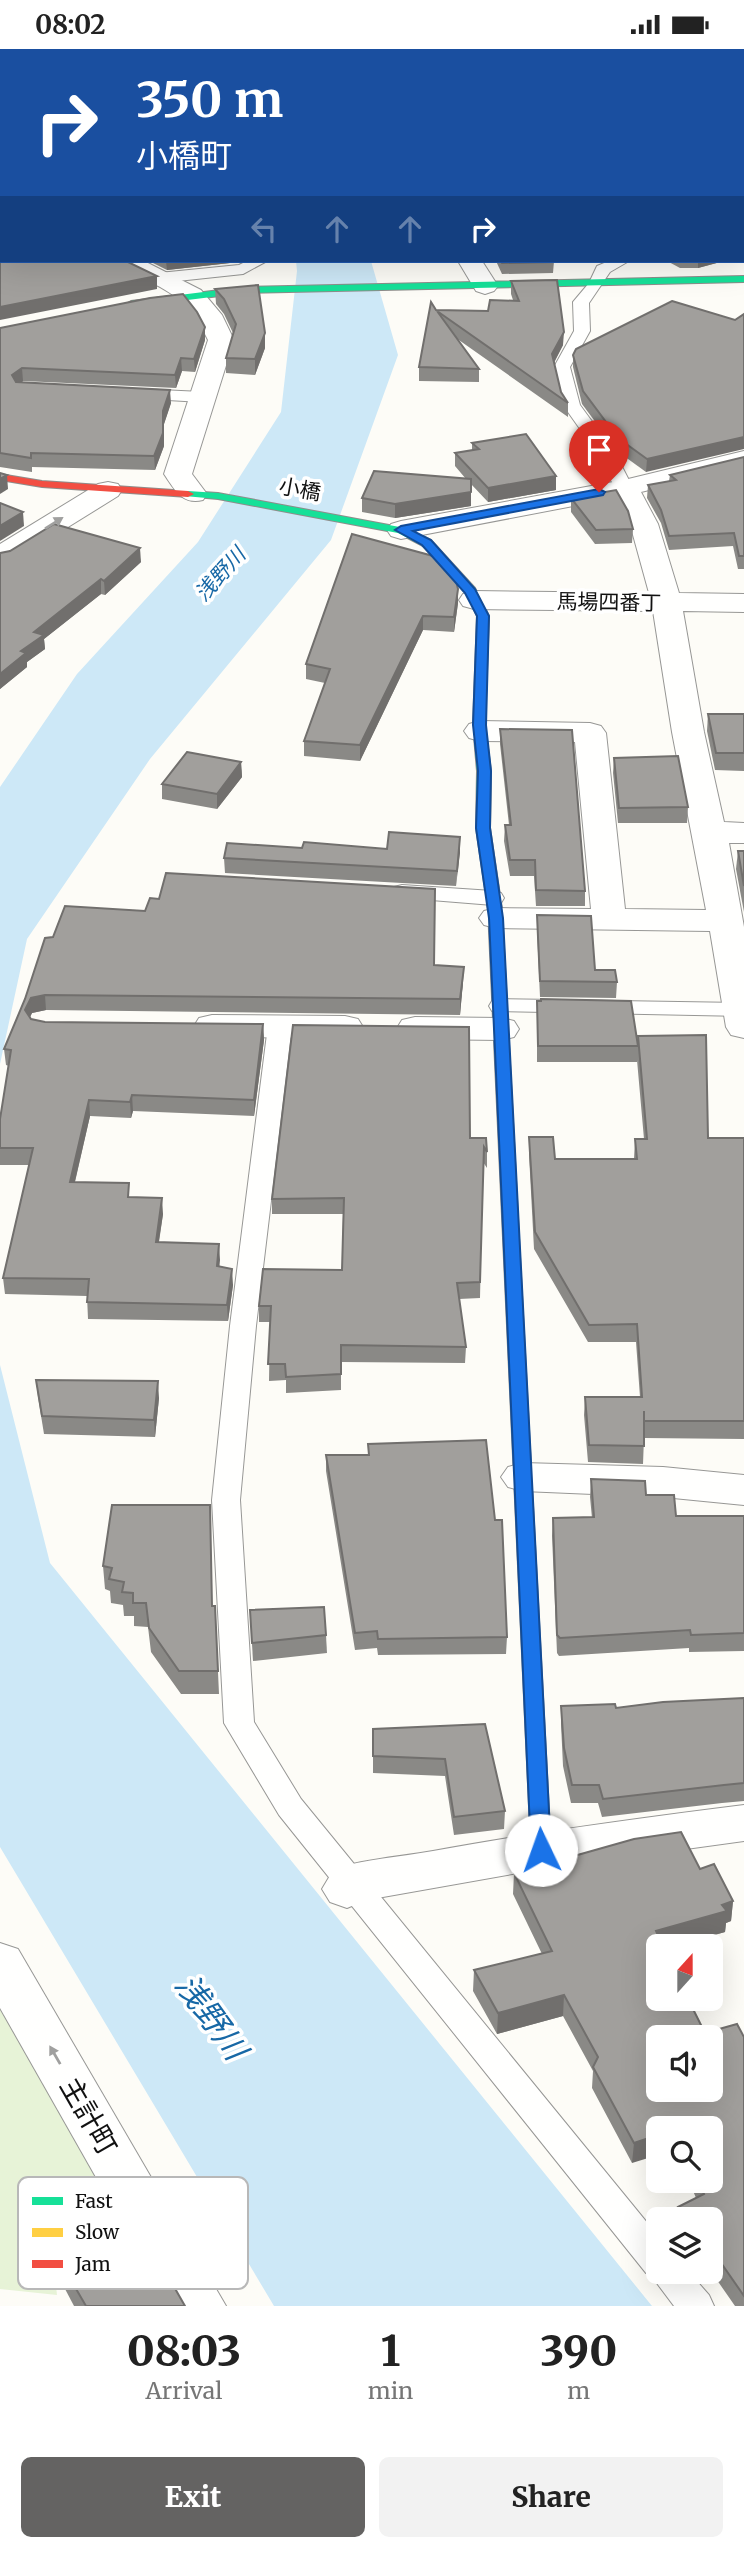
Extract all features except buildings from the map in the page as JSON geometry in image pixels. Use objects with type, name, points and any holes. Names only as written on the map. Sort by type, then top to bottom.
[{"type":"street","points":[[130,263],[192,295],[209,315],[221,340],[178,474],[206,495]]},
{"type":"street","points":[[471,263],[485,286]]},
{"type":"street","points":[[109,308],[244,290],[744,279]]},
{"type":"street","points":[[388,526],[624,488],[744,459]]},
{"type":"street","name":"小橋","points":[[0,477],[107,490],[206,495],[388,526]]},
{"type":"street","points":[[624,488],[644,524],[667,603],[688,732],[727,832],[726,921],[743,1018]]},
{"type":"street","points":[[0,557],[107,490]]},
{"type":"street","points":[[388,526],[426,543],[471,591],[483,616],[480,731],[484,771],[483,828],[495,908],[541,1850]]},
{"type":"street","name":"馬場四番丁","points":[[474,600],[744,603]]},
{"type":"street","points":[[480,731],[590,733],[609,919]]},
{"type":"street","points":[[495,908],[609,919],[726,921]]},
{"type":"street","points":[[184,1025],[280,1027],[501,1018]]},
{"type":"street","points":[[523,1477],[663,1482],[744,1490]]},
{"type":"street","points":[[349,1886],[541,1850],[744,1823]]},
{"type":"street","name":"主計町","points":[[0,1963],[124,2177]]},
{"type":"street","name":"主計町","points":[[188,2289],[198,2306]]},
{"type":"lane","points":[[159,278],[243,269],[255,263]]},
{"type":"lane","points":[[616,263],[603,269],[596,284],[581,302],[582,331],[562,367],[572,405],[606,453],[624,488]]},
{"type":"lane","points":[[119,393],[202,397]]},
{"type":"lane","points":[[386,891],[495,908]]},
{"type":"lane","points":[[501,1018],[743,1018]]},
{"type":"lane","points":[[280,1027],[243,1326],[226,1500],[239,1723],[290,1807],[349,1886],[646,2247]]},
{"type":"lane","points":[[677,2284],[696,2306]]},
{"type":"green space","points":[[0,2006],[102,2177],[18,2177],[18,2289],[56,2289],[57,2295],[0,2289]]},
{"type":"water","name":"浅野川","points":[[296,263],[372,263],[398,355],[331,540],[150,759],[27,939],[0,1064],[0,787],[77,674],[198,542],[281,412]]},
{"type":"water","name":"浅野川","points":[[0,1365],[50,1563],[652,2306],[274,2306],[248,2262],[248,2177],[197,2177],[0,1847]]},
{"type":"traffic: fast","points":[[131,304],[244,290],[744,279]]},
{"type":"traffic: fast","points":[[188,494],[218,496],[401,530],[427,543],[471,591],[483,616],[479,725],[484,771],[483,828],[495,909]]},
{"type":"traffic: fast","points":[[511,1238],[541,1850]]},
{"type":"traffic: slow","points":[[495,909],[511,1238]]},
{"type":"traffic: jam","points":[[0,477],[42,484],[188,494]]},
{"type":"route","points":[[541,1850],[496,918],[483,828],[484,771],[479,725],[483,616],[471,591],[426,543],[401,530],[599,492]]}]
